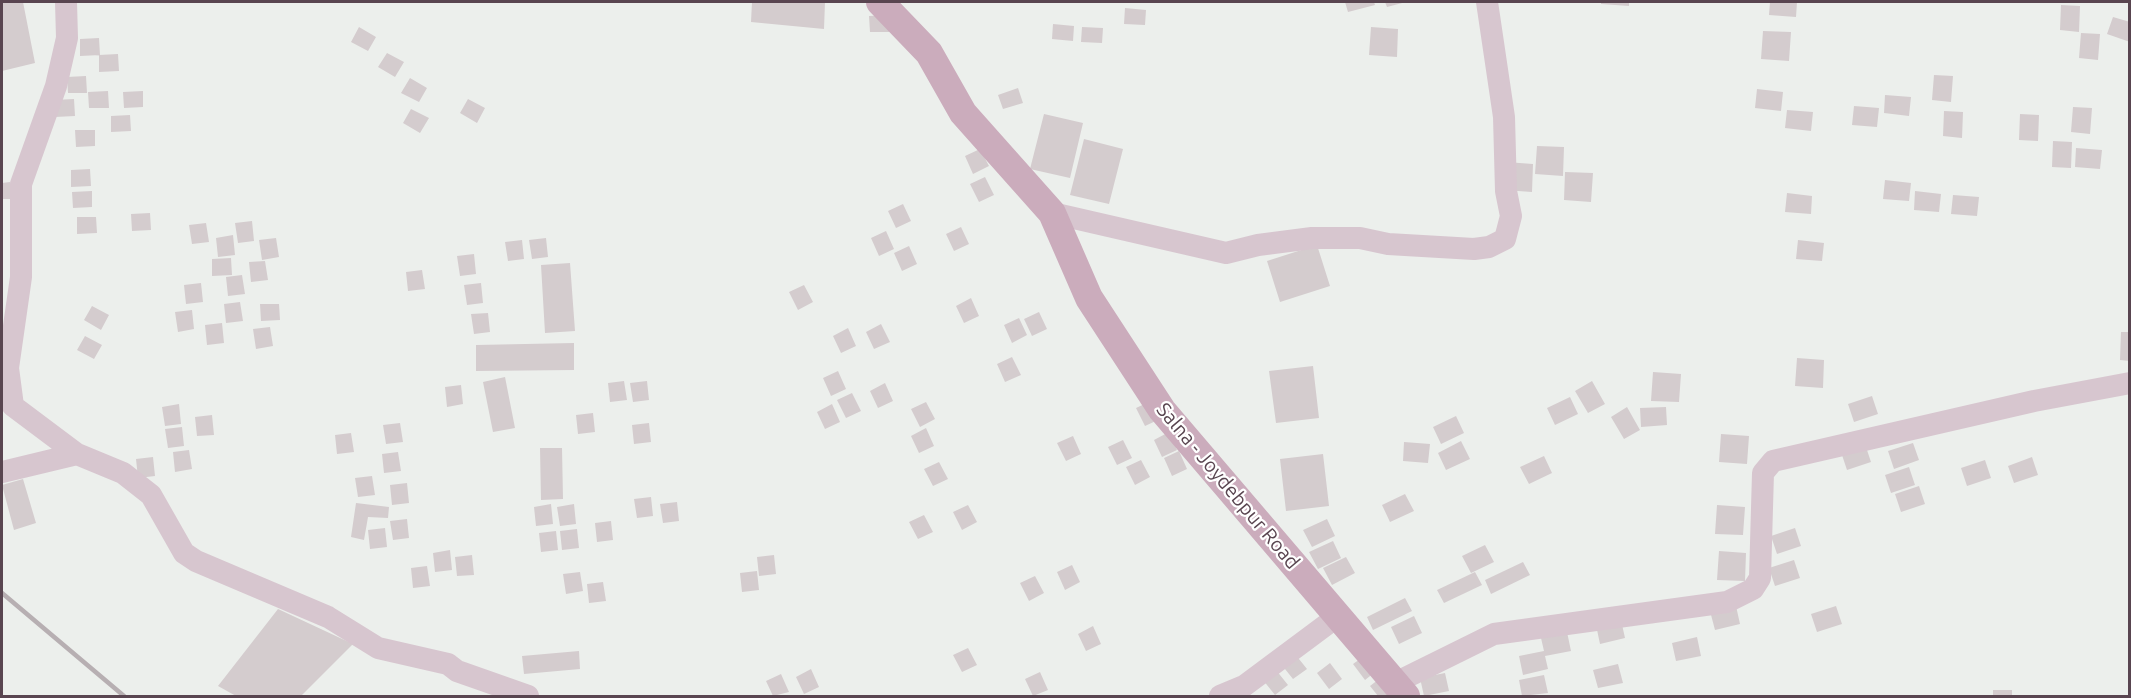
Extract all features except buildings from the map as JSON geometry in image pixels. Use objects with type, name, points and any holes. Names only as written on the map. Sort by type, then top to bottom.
[{"type":"main road","name":"Salna - Joydebpur Road","points":[[880,2],[929,53],[963,113],[1052,213],[1089,298],[1162,410],[1401,690]]},
{"type":"street","points":[[66,2],[67,38],[58,76],[21,184],[21,277],[8,368],[13,406],[77,454],[123,473],[151,495],[184,553],[196,561],[328,617],[378,648],[448,664],[457,670],[528,696]]},
{"type":"street","points":[[1052,213],[1226,253],[1258,245],[1312,238],[1360,238],[1388,244],[1474,249],[1489,247],[1505,239],[1511,216],[1506,191],[1503,117],[1486,2]]},
{"type":"street","points":[[1401,690],[1494,634],[1727,602],[1753,589],[1760,578],[1762,473],[1773,461],[2034,401],[2130,383]]},
{"type":"street","points":[[2,472],[77,454]]},
{"type":"street","points":[[1220,696],[1244,686],[1338,616]]},
{"type":"railway","points":[[2,593],[124,696]]}]
